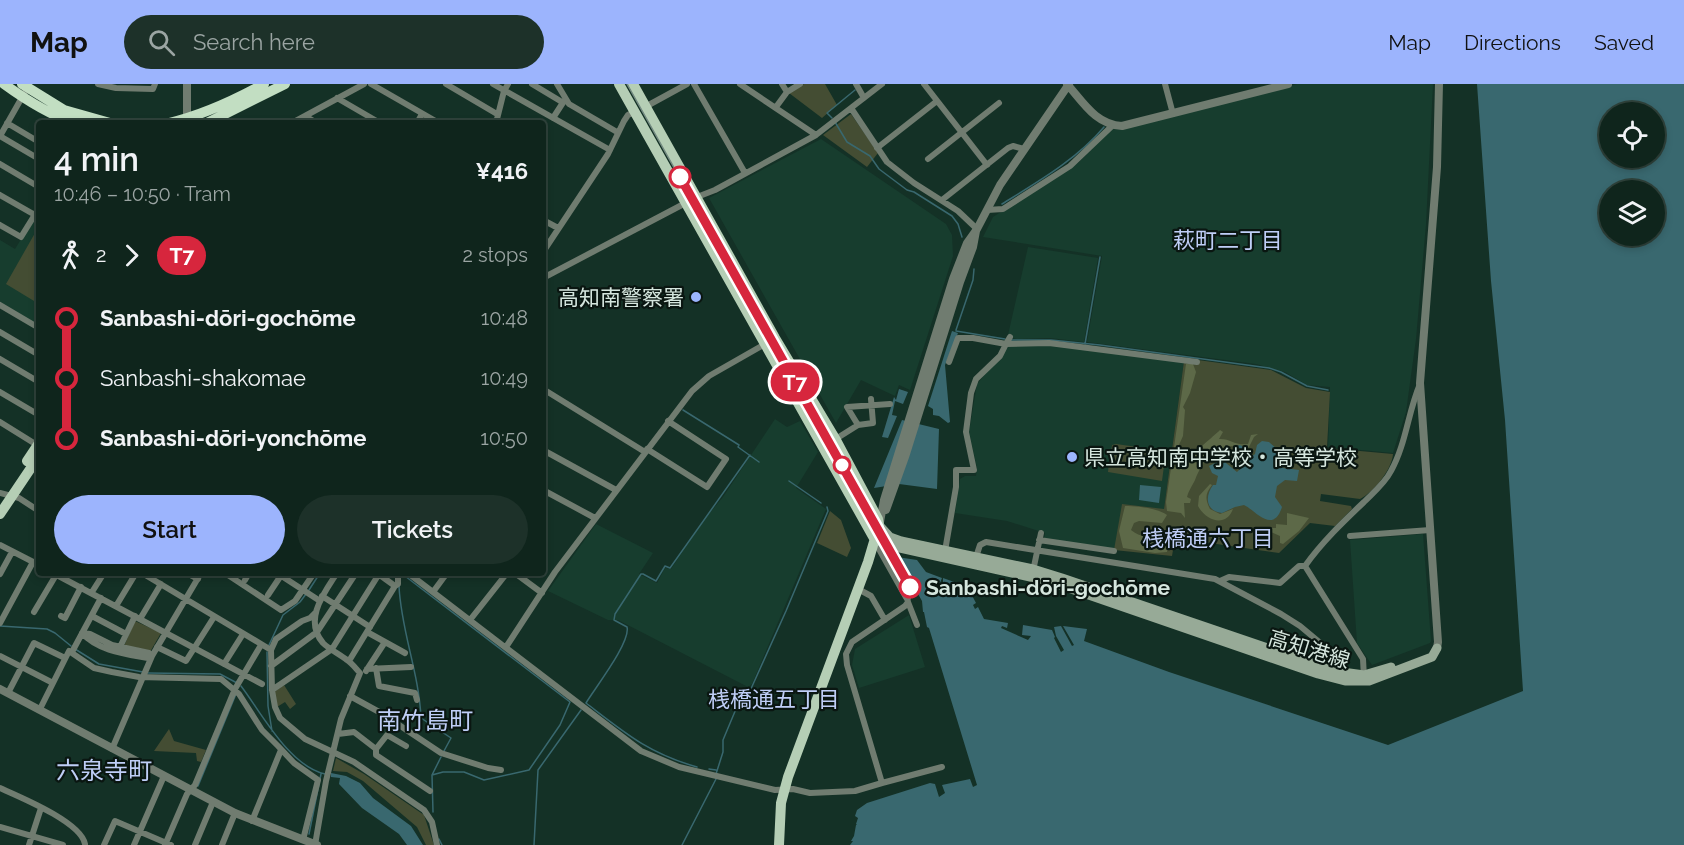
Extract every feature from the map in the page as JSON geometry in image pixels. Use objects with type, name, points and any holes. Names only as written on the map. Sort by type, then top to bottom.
[{"type":"highway","points":[[4,84],[25,88],[64,110],[99,120]]},
{"type":"highway","points":[[192,120],[264,84]]},
{"type":"highway","points":[[213,120],[285,84]]},
{"type":"highway","points":[[25,88],[58,117],[66,120]]},
{"type":"main road","points":[[620,84],[640,109],[697,197],[823,447],[875,540]]},
{"type":"main road","points":[[633,84],[640,109],[686,203],[836,440],[867,495],[879,525],[841,652],[784,790],[779,845]]},
{"type":"main road","points":[[0,514],[4,496],[36,451]]},
{"type":"main road","name":"高知港線","points":[[879,525],[895,539],[976,557],[1032,573],[1070,588],[1345,677],[1379,679],[1432,657],[1437,648]]},
{"type":"main road","name":"高知港線","points":[[875,540],[900,548],[1032,573]]},
{"type":"street","points":[[98,84],[136,90],[153,89],[155,84]]},
{"type":"street","points":[[187,84],[188,120]]},
{"type":"street","points":[[298,120],[362,84]]},
{"type":"street","points":[[371,84],[433,120]]},
{"type":"street","points":[[446,84],[497,114]]},
{"type":"street","points":[[493,84],[610,150]]},
{"type":"street","points":[[496,120],[508,84]]},
{"type":"street","points":[[532,84],[617,132]]},
{"type":"street","points":[[557,84],[564,101]]},
{"type":"street","points":[[546,247],[610,150],[617,132],[628,115],[687,84]]},
{"type":"street","points":[[694,84],[745,173]]},
{"type":"street","points":[[740,84],[816,135]]},
{"type":"street","points":[[782,84],[787,92]]},
{"type":"street","points":[[776,107],[787,92],[800,84]]},
{"type":"street","points":[[856,84],[864,98]]},
{"type":"street","points":[[546,276],[697,197],[715,190],[816,135],[882,84]]},
{"type":"street","points":[[924,84],[987,165]]},
{"type":"street","points":[[913,421],[953,279],[967,243],[1000,185],[1068,84],[1093,114],[1113,125],[1127,125],[1288,84]]},
{"type":"street","points":[[1166,84],[1173,114]]},
{"type":"street","points":[[1249,84],[1253,93]]},
{"type":"street","points":[[1437,648],[1420,383],[1437,167],[1439,84]]},
{"type":"street","points":[[25,88],[4,124],[0,136],[36,157]]},
{"type":"street","points":[[337,98],[375,120]]},
{"type":"street","points":[[877,148],[937,100]]},
{"type":"street","points":[[553,118],[564,101]]},
{"type":"street","points":[[928,159],[999,103]]},
{"type":"street","points":[[851,108],[887,162],[914,183],[958,211],[976,229]]},
{"type":"street","points":[[419,120],[422,114]]},
{"type":"street","points":[[305,116],[312,120]]},
{"type":"street","points":[[4,124],[36,140]]},
{"type":"street","points":[[987,210],[1003,209],[1070,166],[1113,125]]},
{"type":"street","points":[[942,200],[1008,148],[1013,146],[1024,149]]},
{"type":"street","points":[[0,164],[36,185]]},
{"type":"street","points":[[0,195],[35,215],[21,237],[0,225]]},
{"type":"street","points":[[546,222],[558,228]]},
{"type":"street","points":[[879,525],[913,421],[947,333],[960,282],[973,247],[976,229]]},
{"type":"street","points":[[0,305],[36,326]]},
{"type":"street","points":[[0,332],[36,354]]},
{"type":"street","points":[[947,333],[958,338],[973,338],[1006,344],[1049,343],[1197,362]]},
{"type":"street","points":[[945,550],[956,487],[956,470],[974,470],[966,432],[971,393],[976,380],[1000,356],[1010,337]]},
{"type":"street","points":[[949,362],[958,338]]},
{"type":"street","points":[[506,647],[595,518],[699,383],[771,340]]},
{"type":"street","points":[[0,359],[36,380]]},
{"type":"street","points":[[1305,566],[1318,548],[1366,500],[1391,471],[1402,444],[1411,407],[1420,383]]},
{"type":"street","points":[[546,391],[707,487],[726,459],[668,421]]},
{"type":"street","points":[[0,392],[36,413]]},
{"type":"street","points":[[858,425],[847,407],[871,402],[890,404]]},
{"type":"street","points":[[823,447],[858,425],[873,423],[871,402]]},
{"type":"street","points":[[0,422],[36,447]]},
{"type":"street","points":[[546,452],[616,490]]},
{"type":"street","points":[[879,525],[886,494],[892,484]]},
{"type":"street","points":[[546,492],[595,518]]},
{"type":"street","points":[[867,495],[878,498],[886,494]]},
{"type":"street","points":[[4,496],[19,498],[36,509]]},
{"type":"street","points":[[1350,536],[1430,530]]},
{"type":"street","points":[[1032,573],[1040,536],[1114,551]]},
{"type":"street","points":[[875,540],[918,625]]},
{"type":"street","points":[[976,557],[979,547],[986,542],[1220,581],[1300,626],[1336,656],[1345,677]]},
{"type":"street","points":[[0,545],[36,564],[3,610],[0,623]]},
{"type":"street","points":[[0,574],[12,552]]},
{"type":"street","points":[[1220,581],[1229,578],[1280,583],[1299,566],[1305,566]]},
{"type":"street","points":[[1305,566],[1363,659],[1364,678]]},
{"type":"street","points":[[34,612],[58,576]]},
{"type":"street","points":[[62,576],[262,684]]},
{"type":"street","points":[[92,592],[102,576]]},
{"type":"street","points":[[116,606],[134,576]]},
{"type":"street","points":[[147,576],[271,650]]},
{"type":"street","points":[[112,749],[152,656],[200,576]]},
{"type":"street","points":[[230,576],[281,610],[295,601],[312,576]]},
{"type":"street","points":[[245,580],[247,576]]},
{"type":"street","points":[[268,595],[279,576]]},
{"type":"street","points":[[283,576],[311,595],[353,616],[385,642],[405,653]]},
{"type":"street","points":[[335,576],[310,618],[276,639],[271,650],[272,690],[275,707],[280,718],[287,725],[317,746],[354,762],[424,810],[432,822],[437,845]]},
{"type":"street","points":[[271,666],[317,632],[354,576]]},
{"type":"street","points":[[272,690],[332,649],[377,576]]},
{"type":"street","points":[[381,576],[395,586]]},
{"type":"street","points":[[349,661],[398,584],[398,576]]},
{"type":"street","points":[[412,576],[641,750],[679,767],[775,790],[793,789],[810,793],[855,791],[942,767]]},
{"type":"street","points":[[433,592],[445,576]]},
{"type":"street","points":[[470,620],[505,576]]},
{"type":"street","points":[[519,576],[542,593]]},
{"type":"street","points":[[120,647],[137,617],[161,584]]},
{"type":"street","points":[[61,616],[65,618],[81,587]]},
{"type":"street","points":[[858,589],[871,596],[885,620]]},
{"type":"street","points":[[40,709],[65,658],[69,651],[73,650],[101,598]]},
{"type":"street","points":[[882,783],[847,665],[841,652],[905,606],[907,600]]},
{"type":"street","points":[[315,612],[317,632],[323,643],[349,661],[360,674]]},
{"type":"street","points":[[92,616],[126,634]]},
{"type":"street","points":[[157,647],[186,661],[214,617]]},
{"type":"street","points":[[82,633],[90,634],[111,647],[148,658],[152,656]]},
{"type":"street","points":[[224,664],[243,634]]},
{"type":"street","points":[[65,658],[34,643],[4,691],[235,813],[316,845],[326,781],[341,719],[360,674],[367,669],[385,642]]},
{"type":"street","points":[[104,845],[115,820],[167,844],[237,686],[261,645]]},
{"type":"street","points":[[111,647],[149,653],[152,656]]},
{"type":"street","points":[[73,650],[93,668],[219,679],[237,686],[262,729],[294,763],[318,780],[303,840]]},
{"type":"street","points":[[0,656],[52,683]]},
{"type":"street","points":[[367,669],[411,667]]},
{"type":"street","points":[[376,669],[379,686],[415,693],[417,700]]},
{"type":"street","points":[[351,696],[441,753],[501,770]]},
{"type":"street","points":[[338,734],[354,732],[376,749]]},
{"type":"street","points":[[406,746],[387,735],[376,749],[376,755],[430,791]]},
{"type":"street","points":[[252,821],[281,750]]},
{"type":"street","points":[[134,845],[165,776]]},
{"type":"street","points":[[0,788],[56,815],[77,832],[84,839],[85,844]]},
{"type":"street","points":[[195,845],[213,802]]},
{"type":"street","points":[[29,845],[41,808]]},
{"type":"street","points":[[222,845],[235,813]]},
{"type":"street","points":[[0,826],[63,845]]},
{"type":"shaded area","points":[[804,84],[825,84],[837,105],[822,118],[789,93]]},
{"type":"shaded area","points":[[1297,84],[1433,84],[1426,224],[1416,339],[1406,412],[1393,453],[1328,447],[1330,387],[1307,385],[1285,372],[1256,364],[1087,342],[1102,256],[983,237],[993,217],[1078,163],[1113,128],[1210,107]]},
{"type":"shaded area","points":[[851,114],[878,153],[867,167],[823,135]]},
{"type":"shaded area","points":[[821,139],[946,224],[952,235],[953,256],[910,390],[899,385],[895,396],[861,380],[836,423],[709,198]]},
{"type":"shaded area","points":[[36,215],[36,323],[0,302],[0,240],[15,249]]},
{"type":"shaded area","points":[[36,231],[36,302],[6,284]]},
{"type":"shaded area","points":[[1028,247],[1098,258],[1084,342],[1050,338],[1017,339],[1008,335]]},
{"type":"shaded area","name":"県立高知南中学校・高等学校","points":[[1050,344],[1184,361],[1164,509],[1114,550],[1044,539],[1045,533],[1007,521],[955,513],[960,479],[965,476],[976,476],[977,468],[969,432],[977,384],[1009,346]]},
{"type":"shaded area","points":[[1198,360],[1271,370],[1306,388],[1330,392],[1327,448],[1393,454],[1386,473],[1371,491],[1360,499],[1321,494],[1320,501],[1351,506],[1352,509],[1335,526],[1310,523],[1279,553],[1175,538],[1172,556],[1114,550],[1122,504],[1164,509],[1184,361]]},
{"type":"shaded area","points":[[1186,364],[1193,364],[1196,372],[1183,407],[1185,410],[1183,436],[1178,447],[1175,448],[1181,460],[1188,461],[1220,430],[1223,432],[1219,439],[1240,444],[1248,444],[1251,435],[1258,434],[1247,451],[1246,446],[1227,447],[1213,453],[1208,458],[1187,497],[1191,499],[1190,503],[1184,503],[1185,518],[1181,513],[1167,511],[1166,502],[1171,468],[1178,466],[1172,461]]},
{"type":"shaded area","points":[[775,419],[787,427],[800,421],[818,452],[796,488],[826,509],[752,684],[748,687],[618,620],[608,620],[548,591],[596,524],[653,553],[639,574],[657,583],[665,568],[671,569],[703,521],[723,497]]},
{"type":"shaded area","points":[[1112,445],[1166,451],[1162,481],[1108,472],[1109,462],[1113,459],[1110,459]]},
{"type":"shaded area","points":[[1210,484],[1212,485],[1206,497],[1210,509],[1220,514],[1233,509],[1226,519],[1211,519],[1198,506],[1199,496]]},
{"type":"shaded area","points":[[1125,506],[1153,509],[1167,515],[1162,523],[1139,521],[1134,523],[1131,530],[1160,544],[1164,543],[1168,546],[1167,552],[1155,553],[1123,548],[1119,531]]},
{"type":"shaded area","points":[[830,511],[841,520],[851,548],[847,557],[817,543]]},
{"type":"shaded area","points":[[1287,513],[1309,518],[1299,531],[1283,544],[1280,543],[1280,536],[1271,532],[1271,528],[1276,528],[1276,524],[1287,525]]},
{"type":"shaded area","points":[[1423,534],[1431,641],[1372,665],[1357,643],[1350,540]]},
{"type":"shaded area","points":[[909,615],[925,667],[859,688],[852,665],[855,649]]},
{"type":"shaded area","points":[[135,621],[161,633],[150,652],[124,646]]},
{"type":"shaded area","points":[[284,685],[296,704],[290,709],[285,702],[277,707],[274,692]]},
{"type":"shaded area","points":[[169,729],[174,741],[206,750],[201,762],[197,761],[196,753],[154,751]]},
{"type":"shaded area","points":[[336,758],[424,815],[434,845],[426,845],[417,827],[363,781],[347,772],[333,771]]},
{"type":"water","points":[[1477,84],[1684,84],[1684,845],[850,845],[857,825],[858,818],[855,816],[857,810],[867,803],[930,783],[935,784],[939,797],[945,793],[942,785],[970,779],[973,787],[977,785],[927,627],[922,601],[897,557],[917,560],[926,572],[942,578],[940,583],[943,583],[943,578],[960,584],[958,588],[963,589],[963,585],[967,586],[976,603],[973,605],[975,609],[978,607],[984,619],[1008,623],[1007,628],[1002,626],[1001,628],[1028,640],[1031,636],[1022,635],[1023,625],[1052,630],[1061,652],[1064,650],[1054,627],[1061,626],[1072,646],[1074,645],[1063,626],[1087,629],[1084,641],[1169,672],[1388,745],[1523,691],[1505,420],[1491,281]]},
{"type":"water","points":[[952,331],[958,333],[945,365],[950,422],[948,423],[939,416],[933,415],[933,409],[928,406]]},
{"type":"water","points":[[899,389],[908,392],[903,404],[895,401],[892,415],[897,416],[888,438],[882,437],[894,397],[896,400]]},
{"type":"water","points":[[902,420],[939,429],[937,489],[899,484],[874,488]]},
{"type":"water","points":[[1262,441],[1269,442],[1277,449],[1285,451],[1283,468],[1299,470],[1297,481],[1285,480],[1277,486],[1275,497],[1282,507],[1278,515],[1269,520],[1244,505],[1222,513],[1216,512],[1210,506],[1208,498],[1213,485],[1216,485],[1218,476],[1212,473],[1209,466],[1217,462],[1223,463],[1227,459],[1226,451],[1229,456],[1226,463],[1237,472],[1241,468],[1241,462],[1233,454],[1234,447],[1240,445],[1244,447],[1246,454],[1251,457],[1255,454],[1257,445]]},
{"type":"water","points":[[1140,485],[1161,487],[1159,503],[1139,500]]},
{"type":"water","points":[[331,773],[346,776],[360,783],[373,798],[411,826],[423,845],[407,845],[399,834],[362,808],[339,784],[340,778],[331,777]]},
{"type":"waterway","points":[[832,118],[827,113],[855,90]]},
{"type":"waterway","points":[[835,122],[847,142],[870,156],[879,169],[907,190],[952,216],[958,224],[962,237]]},
{"type":"waterway","points":[[1002,204],[1069,160],[1104,127]]},
{"type":"waterway","points":[[1085,344],[1100,257]]},
{"type":"waterway","points":[[956,330],[973,280],[974,269]]},
{"type":"waterway","points":[[956,331],[1005,339]]},
{"type":"waterway","points":[[1010,340],[1051,340],[1100,345],[1269,368],[1307,386],[1328,390]]},
{"type":"waterway","points":[[683,410],[739,445],[738,447],[759,462]]},
{"type":"waterway","points":[[697,767],[651,749],[625,733],[586,703],[624,643],[627,627],[614,620],[615,614],[641,574],[656,581],[665,566],[670,568],[750,455]]},
{"type":"waterway","points":[[789,481],[821,503]]},
{"type":"waterway","points":[[716,774],[723,752],[723,740],[741,697],[750,691],[786,611],[828,511],[827,507]]},
{"type":"waterway","points":[[309,590],[318,576]]},
{"type":"waterway","points":[[405,576],[570,702],[560,725],[529,770],[484,780],[464,772],[443,772],[432,775]]},
{"type":"waterway","points":[[399,586],[400,603],[417,684],[421,718],[451,738],[444,751]]},
{"type":"waterway","points":[[269,645],[283,615],[300,602],[306,594]]},
{"type":"waterway","points":[[0,626],[47,629],[71,646]]},
{"type":"waterway","points":[[75,649],[99,664],[143,672]]},
{"type":"waterway","points":[[267,652],[268,706],[272,731]]},
{"type":"waterway","points":[[148,673],[220,674],[237,683]]},
{"type":"waterway","points":[[241,686],[288,749],[300,761],[325,774]]},
{"type":"waterway","points":[[198,786],[236,694]]},
{"type":"waterway","points":[[534,845],[538,770],[581,710]]},
{"type":"waterway","points":[[433,812],[432,775],[441,757]]},
{"type":"waterway","points":[[709,769],[716,770]]},
{"type":"waterway","points":[[309,834],[321,774]]},
{"type":"waterway","points":[[682,845],[716,779]]},
{"type":"waterway","points":[[439,839],[442,845]]},
{"type":"tram line","points":[[627,84],[913,593]]},
{"type":"tram line","name":"T7","points":[[680,177],[910,587]]},
{"type":"place","name":"高知南警察署","points":[[696,297]]},
{"type":"place","name":"県立高知南中学校・高等学校","points":[[1072,457]]},
{"type":"place","name":"Sanbashi-dōri-gochōme","points":[[910,587]]},
{"type":"district","name":"萩町二丁目","points":[[1228,240]]},
{"type":"district","name":"桟橋通六丁目","points":[[1208,538]]},
{"type":"district","name":"桟橋通五丁目","points":[[774,699]]},
{"type":"district","name":"南竹島町","points":[[425,720]]},
{"type":"district","name":"六泉寺町","points":[[104,770]]}]
